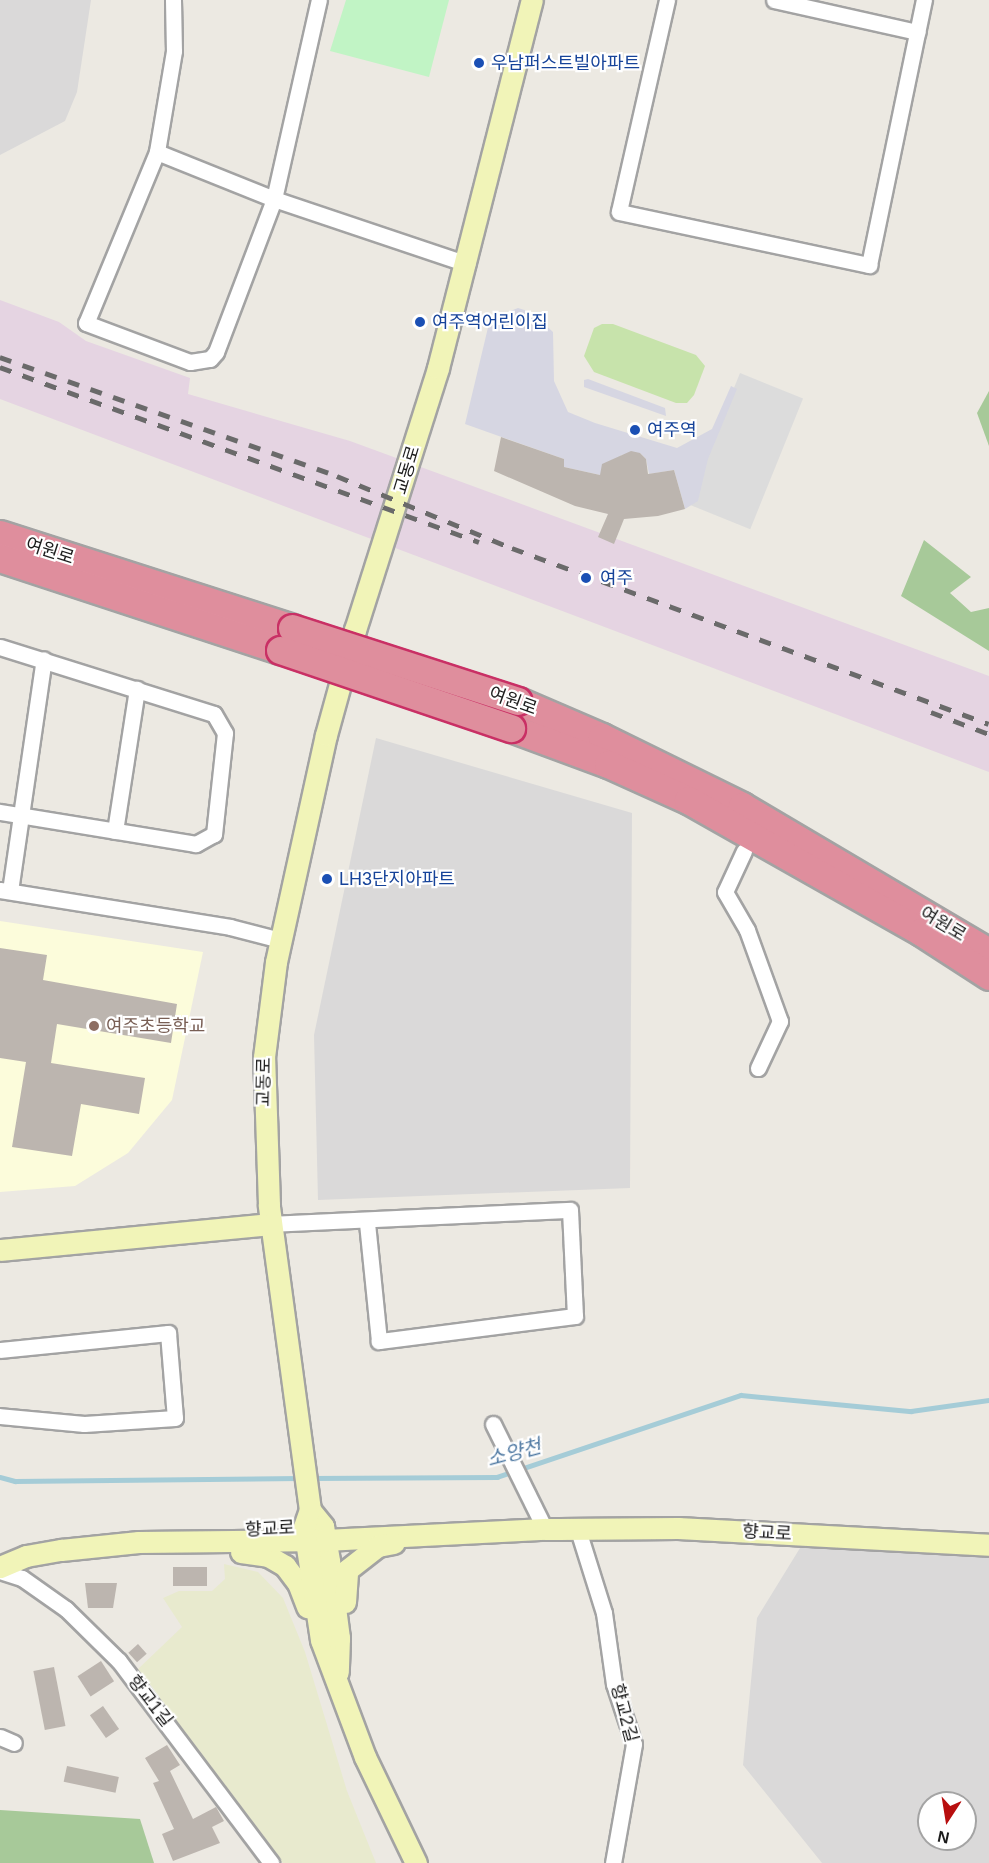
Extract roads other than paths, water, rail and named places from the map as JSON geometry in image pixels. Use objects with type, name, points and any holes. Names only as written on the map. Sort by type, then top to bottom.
[{"type":"highway","name":"여원로","points":[[0,534],[117,571],[511,728],[608,764],[688,800],[921,932],[989,976]]},
{"type":"highway","name":"여원로","points":[[0,558],[74,582],[518,701],[602,737],[742,806],[989,952]]},
{"type":"highway","points":[[0,569],[40,580],[74,582]]},
{"type":"highway","points":[[608,764],[635,790],[744,851],[989,995]]},
{"type":"street","points":[[173,0],[174,51],[157,152],[86,324],[190,362],[210,358],[216,352],[274,199],[319,0]]},
{"type":"street","name":"교동로","points":[[313,1523],[271,1224],[264,1154],[264,1057],[280,940],[326,735],[355,630],[438,371],[467,264],[532,0]]},
{"type":"street","points":[[667,0],[619,212],[869,265],[924,0]]},
{"type":"street","points":[[774,0],[917,32]]},
{"type":"street","points":[[157,152],[274,199],[467,264]]},
{"type":"street","points":[[0,647],[214,714],[225,733],[214,834],[196,844],[0,812]]},
{"type":"street","points":[[44,659],[5,891],[230,927],[280,940]]},
{"type":"street","points":[[115,831],[137,689]]},
{"type":"street","points":[[744,851],[724,892],[747,930],[780,1021],[758,1068]]},
{"type":"street","points":[[0,1250],[271,1224],[368,1222],[570,1210],[575,1316],[379,1341],[368,1222]]},
{"type":"street","points":[[0,1350],[168,1333],[175,1418],[84,1424],[0,1416]]},
{"type":"street","points":[[494,1428],[545,1529]]},
{"type":"street","points":[[313,1523],[338,1679],[365,1757],[416,1863]]},
{"type":"street","name":"향교로","points":[[0,1569],[26,1556],[94,1545],[179,1543],[196,1533],[313,1523],[413,1530],[436,1535],[545,1529],[678,1528],[989,1545]]},
{"type":"street","name":"향교2길","points":[[578,1530],[604,1613],[614,1684],[634,1744],[613,1863]]},
{"type":"street","points":[[330,1639],[345,1621],[346,1570],[378,1546],[436,1535]]},
{"type":"street","points":[[179,1543],[200,1551],[268,1556],[285,1566],[298,1583],[314,1634],[330,1639]]},
{"type":"street","name":"향교1길","points":[[0,1569],[22,1578],[66,1609],[119,1661],[271,1863]]},
{"type":"waterway","name":"소양천","points":[[311,1478],[497,1477],[741,1395],[911,1411],[989,1400]]},
{"type":"waterway","name":"소양천","points":[[0,1477],[15,1481],[299,1478]]},
{"type":"railway","points":[[0,357],[337,476],[512,548],[989,724]]},
{"type":"railway","points":[[0,367],[479,542]]},
{"type":"railway","points":[[931,712],[989,734]]},
{"type":"place","name":"우남퍼스트빌아파트","points":[[479,63]]},
{"type":"place","name":"여주역어린이집","points":[[420,322]]},
{"type":"place","name":"여주역","points":[[635,430]]},
{"type":"place","name":"여주","points":[[586,578]]},
{"type":"place","name":"LH3단지아파트","points":[[327,879]]},
{"type":"place","name":"여주초등학교","points":[[94,1026]]}]
